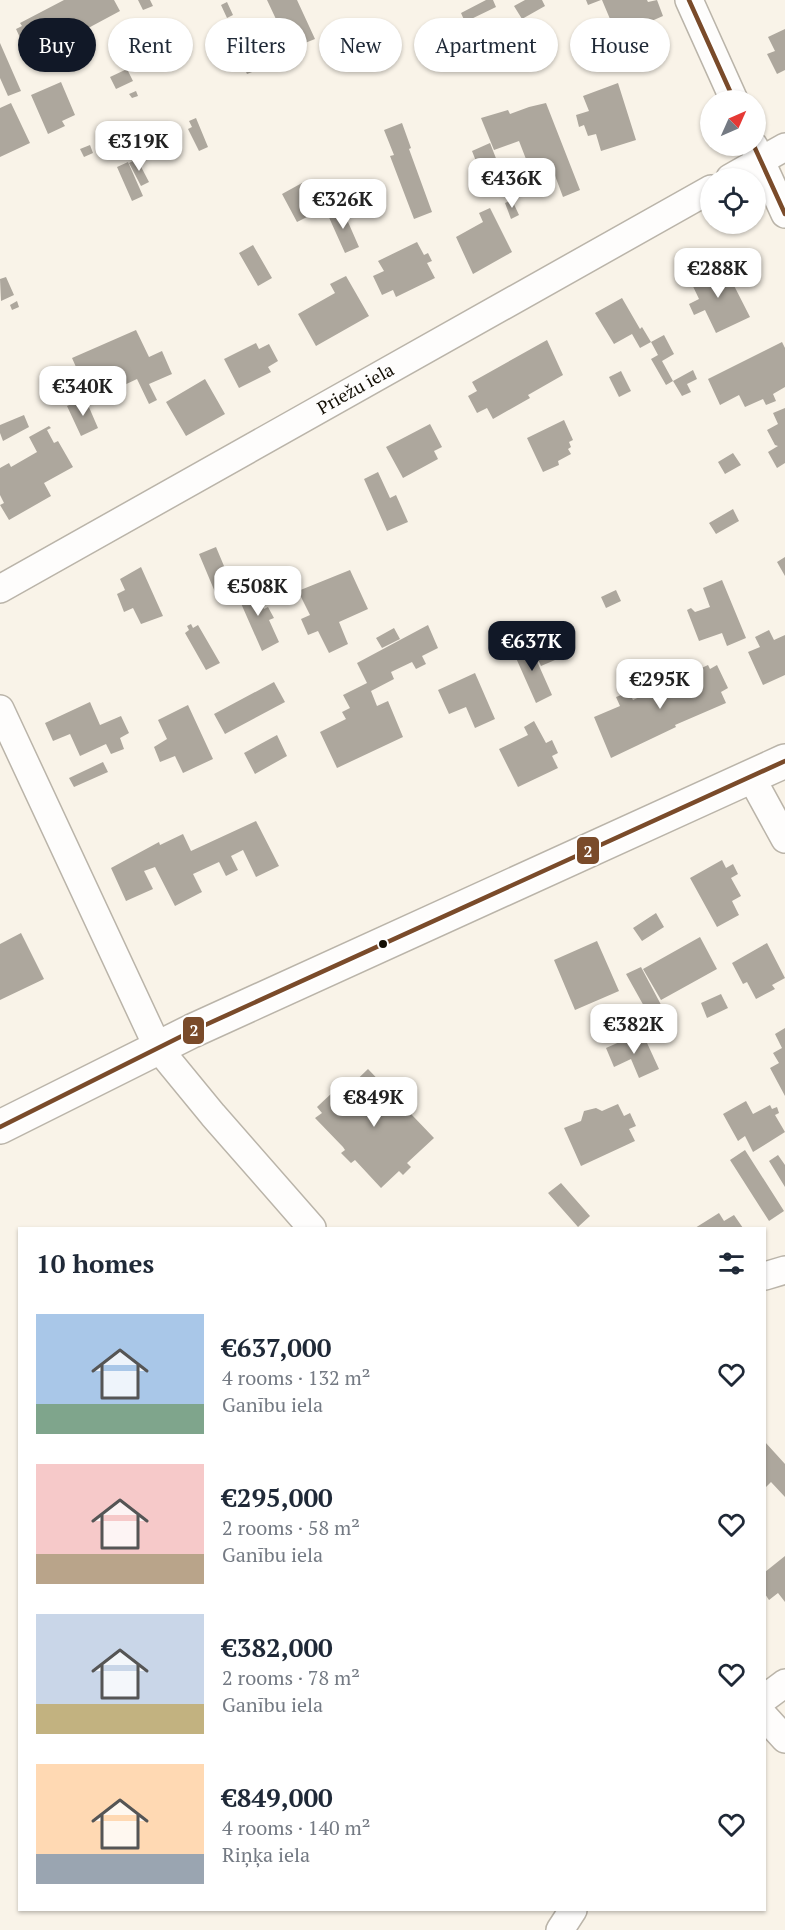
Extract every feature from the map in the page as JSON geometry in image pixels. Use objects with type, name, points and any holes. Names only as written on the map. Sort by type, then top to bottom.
[{"type":"street","points":[[689,0],[730,90]]},
{"type":"street","points":[[766,151],[785,147]]},
{"type":"street","points":[[741,168],[754,156]]},
{"type":"street","points":[[758,156],[785,214]]},
{"type":"street","name":"Priežu iela","points":[[0,589],[700,195]]},
{"type":"street","points":[[0,709],[158,1048],[311,1227]]},
{"type":"street","points":[[0,1127],[158,1048],[785,761]]},
{"type":"street","points":[[751,777],[785,838]]},
{"type":"street","points":[[766,1276],[785,1270]]},
{"type":"street","points":[[766,1697],[785,1683]]},
{"type":"street","points":[[766,1718],[785,1739]]},
{"type":"street","points":[[560,1930],[572,1911]]},
{"type":"building","points":[[64,0],[114,0],[120,11],[96,24],[96,18],[30,18]]},
{"type":"building","points":[[138,0],[150,0],[153,6],[143,10]]},
{"type":"building","points":[[267,0],[297,0],[305,18],[275,18]]},
{"type":"building","points":[[486,0],[493,0],[496,7],[473,18],[463,18],[461,13]]},
{"type":"building","points":[[525,0],[542,0],[545,6],[521,18],[514,6]]},
{"type":"building","points":[[586,0],[601,0],[588,5]]},
{"type":"building","points":[[602,0],[647,0],[648,2],[657,0],[663,16],[658,18],[610,18]]},
{"type":"building","points":[[227,2],[233,15],[227,18],[221,5]]},
{"type":"building","points":[[307,22],[315,39],[307,42]]},
{"type":"building","points":[[785,29],[785,70],[777,74],[767,54],[775,51],[768,37]]},
{"type":"building","points":[[0,43],[21,91],[8,96],[0,78]]},
{"type":"building","points":[[121,72],[128,72],[133,81],[116,89],[110,77]]},
{"type":"building","points":[[61,82],[75,115],[62,121],[65,126],[48,134],[31,95]]},
{"type":"building","points":[[618,83],[636,140],[601,151],[596,134],[588,136],[584,125],[579,127],[576,115],[589,111],[583,96]]},
{"type":"building","points":[[136,91],[138,96],[132,98],[129,94]]},
{"type":"building","points":[[11,103],[30,143],[0,157],[0,108]]},
{"type":"building","points":[[546,103],[580,190],[563,197],[551,165],[531,172],[519,141],[494,150],[481,118],[508,110],[510,114]]},
{"type":"building","points":[[196,118],[208,147],[199,151],[188,129],[192,127],[189,121]]},
{"type":"building","points":[[402,123],[432,212],[414,219],[390,156],[394,155],[384,130]]},
{"type":"building","points":[[490,143],[508,189],[490,197],[472,151]]},
{"type":"building","points":[[90,145],[93,153],[84,157],[80,149]]},
{"type":"building","points":[[137,159],[149,182],[141,186],[129,163]]},
{"type":"building","points":[[128,162],[143,196],[132,201],[117,167]]},
{"type":"building","points":[[302,183],[317,212],[297,222],[282,194]]},
{"type":"building","points":[[512,200],[519,215],[511,219],[505,203]]},
{"type":"building","points":[[341,206],[359,247],[345,253],[327,213]]},
{"type":"building","points":[[490,208],[512,252],[473,274],[456,237],[483,222],[479,213]]},
{"type":"building","points":[[417,242],[424,255],[428,253],[432,261],[427,263],[435,278],[396,297],[393,290],[382,295],[373,276],[384,271],[378,261]]},
{"type":"building","points":[[253,245],[272,278],[258,286],[239,253]]},
{"type":"building","points":[[723,264],[750,317],[716,333],[705,310],[694,315],[689,304],[699,299],[690,280]]},
{"type":"building","points":[[346,276],[369,316],[316,346],[298,314],[335,293],[330,284]]},
{"type":"building","points":[[6,277],[14,295],[1,301],[0,279]]},
{"type":"building","points":[[622,298],[640,329],[642,327],[651,342],[640,348],[632,334],[614,344],[595,313]]},
{"type":"building","points":[[17,301],[19,307],[12,310],[10,305]]},
{"type":"building","points":[[136,330],[149,357],[162,351],[172,374],[149,384],[157,400],[149,404],[137,379],[120,387],[112,370],[97,377],[100,384],[89,389],[78,372],[74,373],[72,368],[76,367],[72,358]]},
{"type":"building","points":[[664,335],[674,354],[662,361],[673,381],[666,385],[651,359],[658,355],[651,342]]},
{"type":"building","points":[[547,340],[563,375],[528,395],[530,398],[493,419],[487,408],[477,413],[468,396],[477,391],[472,382]]},
{"type":"building","points":[[782,342],[785,348],[785,387],[773,394],[776,401],[766,405],[763,399],[745,407],[739,395],[720,405],[708,379]]},
{"type":"building","points":[[256,343],[259,349],[269,344],[278,361],[268,367],[271,372],[239,388],[224,359]]},
{"type":"building","points":[[693,370],[697,379],[687,384],[691,392],[682,396],[673,381]]},
{"type":"building","points":[[621,371],[631,391],[619,397],[609,377]]},
{"type":"building","points":[[205,379],[225,414],[186,436],[166,402]]},
{"type":"building","points":[[85,398],[98,428],[81,436],[67,406]]},
{"type":"building","points":[[785,408],[785,463],[777,468],[768,452],[778,446],[775,445],[767,430],[778,424],[773,413]]},
{"type":"building","points":[[24,415],[29,427],[3,441],[0,425]]},
{"type":"building","points":[[564,420],[573,440],[569,442],[571,447],[568,449],[571,454],[558,461],[559,465],[543,472],[527,438]]},
{"type":"building","points":[[430,424],[442,447],[434,451],[438,459],[403,478],[386,447]]},
{"type":"building","points":[[49,426],[51,428],[47,430],[54,443],[58,441],[73,467],[44,483],[51,496],[9,520],[0,505],[4,503],[0,495],[0,468],[9,463],[11,467],[37,452],[29,437]]},
{"type":"building","points":[[733,453],[741,465],[725,474],[718,462]]},
{"type":"building","points":[[378,472],[390,498],[396,495],[408,522],[387,531],[364,479]]},
{"type":"building","points":[[733,509],[739,521],[716,534],[709,523]]},
{"type":"building","points":[[216,547],[232,585],[215,592],[199,554]]},
{"type":"building","points":[[785,557],[785,576],[777,562]]},
{"type":"building","points":[[141,567],[163,616],[141,624],[133,608],[124,612],[117,594],[125,590],[120,579]]},
{"type":"building","points":[[350,570],[368,609],[339,622],[348,644],[329,653],[318,631],[308,635],[301,619],[310,615],[298,591]]},
{"type":"building","points":[[722,580],[746,638],[727,646],[722,633],[699,641],[687,610],[691,608],[695,612],[710,607],[703,588]]},
{"type":"building","points":[[253,584],[264,609],[268,607],[274,618],[269,620],[279,642],[262,651],[236,592]]},
{"type":"building","points":[[616,590],[621,601],[606,608],[601,597]]},
{"type":"building","points":[[191,624],[193,628],[198,625],[220,663],[206,670],[185,633],[189,630],[187,626]]},
{"type":"building","points":[[428,625],[438,648],[422,656],[426,664],[416,669],[412,662],[391,672],[394,679],[371,691],[377,706],[388,701],[403,737],[337,768],[320,732],[346,719],[342,712],[350,708],[343,695],[367,683],[357,663]]},
{"type":"building","points":[[394,628],[400,639],[382,648],[376,638]]},
{"type":"building","points":[[769,630],[774,640],[785,635],[785,675],[763,685],[748,652],[760,647],[755,637]]},
{"type":"building","points":[[543,631],[555,660],[541,666],[528,637]]},
{"type":"building","points":[[528,641],[552,695],[536,703],[512,649]]},
{"type":"building","points":[[708,665],[710,669],[717,665],[728,688],[721,692],[726,703],[675,725],[676,727],[611,758],[594,717],[620,706],[616,697],[629,692],[633,700]]},
{"type":"building","points":[[475,673],[495,719],[475,728],[466,707],[449,714],[438,690]]},
{"type":"building","points":[[274,682],[285,702],[225,734],[214,714]]},
{"type":"building","points":[[90,702],[100,725],[121,716],[129,733],[120,738],[124,749],[111,754],[106,744],[80,756],[70,734],[53,741],[45,723]]},
{"type":"building","points":[[188,705],[213,759],[183,773],[175,756],[160,762],[154,747],[167,739],[158,720]]},
{"type":"building","points":[[534,721],[546,743],[552,740],[558,753],[552,756],[558,768],[518,787],[499,749],[528,735],[524,727]]},
{"type":"building","points":[[277,735],[287,756],[255,774],[244,753]]},
{"type":"building","points":[[103,762],[108,772],[74,787],[69,778]]},
{"type":"building","points":[[256,821],[279,866],[256,877],[243,850],[231,856],[238,870],[226,876],[219,862],[193,874],[202,892],[175,906],[155,867],[144,871],[153,889],[126,901],[111,868],[159,842],[160,845],[183,834],[191,851]]},
{"type":"building","points":[[722,860],[726,868],[733,864],[738,874],[731,878],[741,896],[732,901],[739,915],[717,927],[690,878]]},
{"type":"building","points":[[656,913],[664,927],[642,941],[633,928]]},
{"type":"building","points":[[21,933],[44,979],[0,1000],[0,944]]},
{"type":"building","points":[[700,937],[717,969],[661,1000],[643,969]]},
{"type":"building","points":[[597,941],[619,991],[575,1010],[554,960]]},
{"type":"building","points":[[767,943],[785,978],[772,985],[775,989],[756,999],[747,982],[743,984],[732,963]]},
{"type":"building","points":[[641,967],[667,1016],[634,1033],[626,1019],[645,1008],[626,974]]},
{"type":"building","points":[[721,994],[728,1008],[707,1018],[701,1003]]},
{"type":"building","points":[[785,1028],[785,1096],[770,1068],[779,1063],[773,1053],[782,1048],[775,1034]]},
{"type":"building","points":[[642,1032],[659,1069],[639,1078],[631,1059],[614,1067],[606,1048]]},
{"type":"building","points":[[368,1069],[434,1138],[407,1163],[411,1167],[403,1175],[399,1171],[381,1188],[355,1160],[351,1163],[341,1153],[345,1150],[343,1147],[315,1118],[322,1113],[317,1107],[334,1091],[341,1095]]},
{"type":"building","points":[[746,1101],[753,1114],[770,1105],[772,1109],[777,1107],[779,1113],[775,1115],[785,1132],[753,1152],[745,1136],[738,1141],[723,1114]]},
{"type":"building","points":[[618,1104],[624,1116],[630,1113],[636,1126],[629,1129],[635,1141],[581,1166],[564,1128],[581,1121],[584,1111],[596,1108],[602,1111]]},
{"type":"building","points":[[745,1150],[784,1211],[769,1221],[730,1160]]},
{"type":"building","points":[[778,1155],[785,1165],[785,1187],[769,1161]]},
{"type":"building","points":[[561,1183],[590,1216],[578,1227],[548,1193]]},
{"type":"building","points":[[719,1213],[724,1221],[734,1215],[742,1227],[697,1227]]},
{"type":"building","points":[[766,1443],[785,1464],[785,1497],[771,1482],[766,1487]]},
{"type":"building","points":[[785,1556],[785,1602],[778,1593],[769,1600],[766,1596],[766,1571]]},
{"type":"transit line","name":"2","points":[[689,0],[730,90]]},
{"type":"transit line","name":"2","points":[[759,156],[785,214]]},
{"type":"transit line","name":"2","points":[[0,1127],[192,1031],[785,761]]}]
